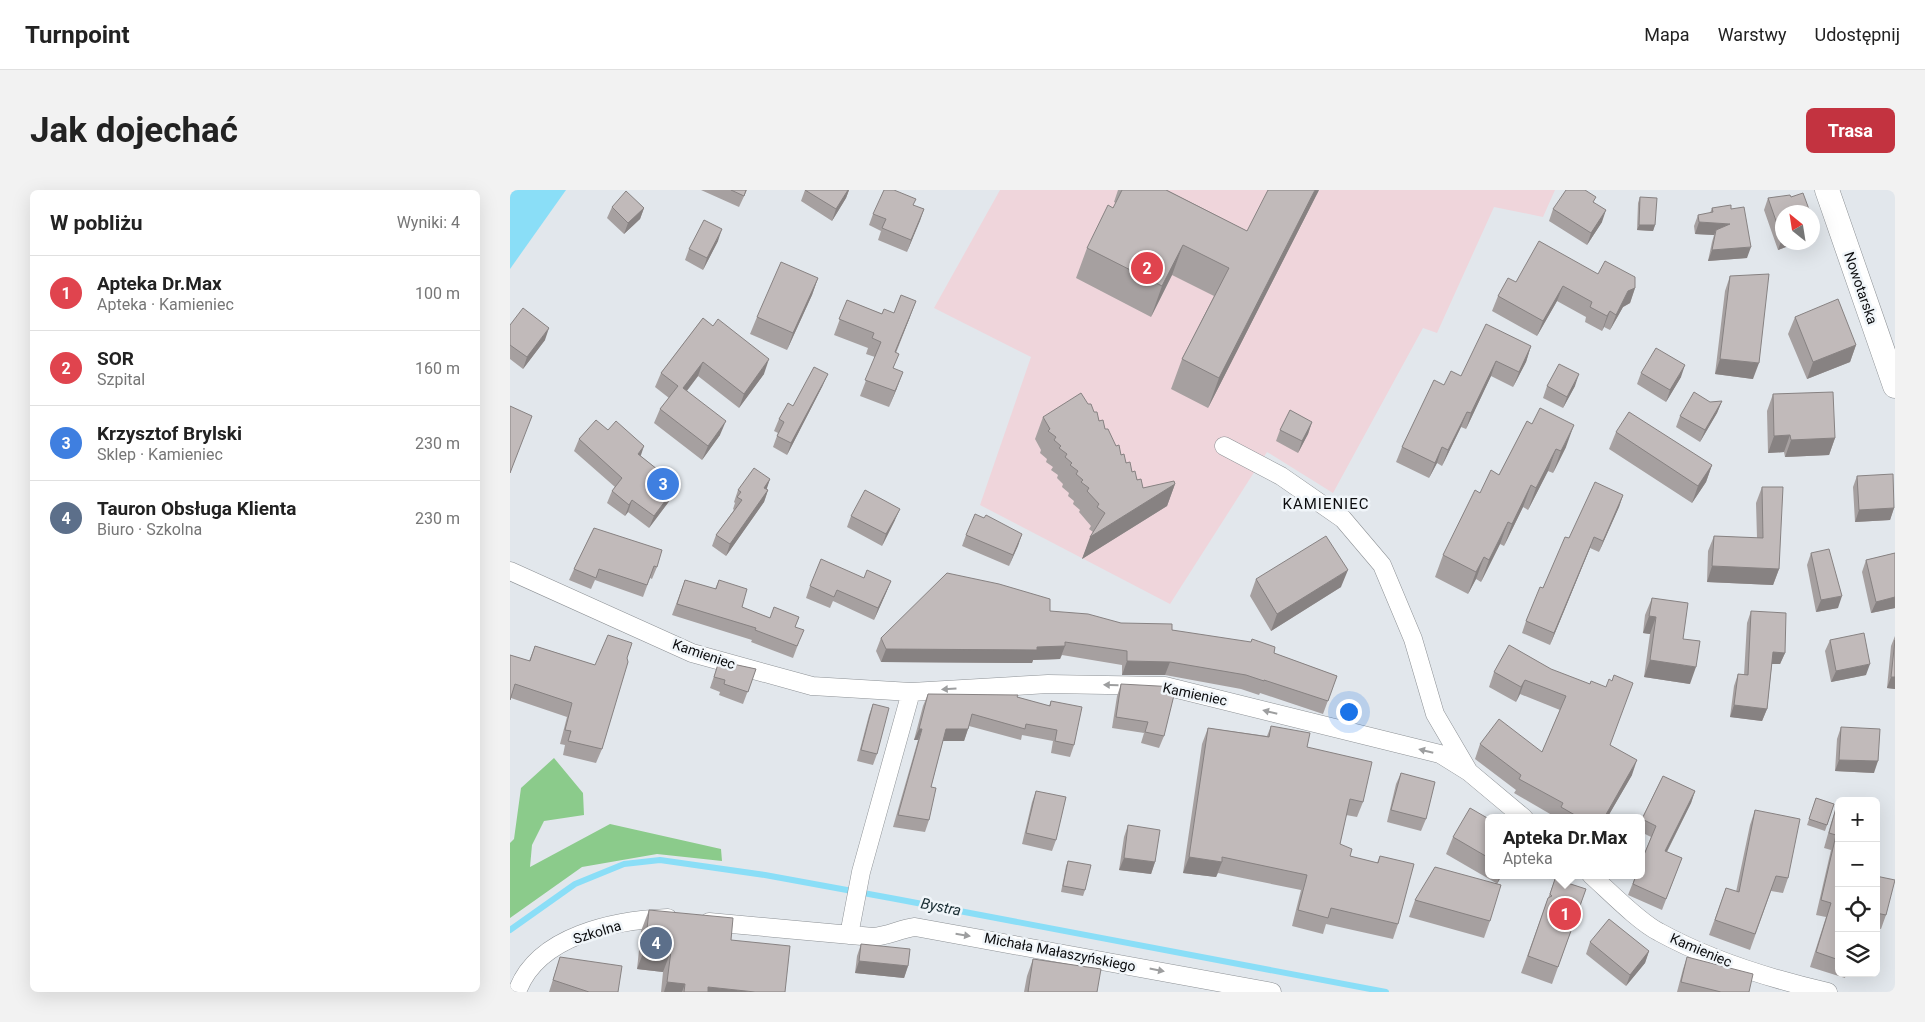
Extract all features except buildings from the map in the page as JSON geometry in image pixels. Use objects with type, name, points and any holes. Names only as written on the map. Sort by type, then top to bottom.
[{"type":"main road","name":"Nowotarska","points":[[1827,190],[1895,386]]},
{"type":"street","name":"Kamieniec","points":[[1224,446],[1281,476],[1343,518],[1382,565],[1413,639],[1435,714],[1469,772]]},
{"type":"street","name":"Kamieniec","points":[[510,571],[692,652],[812,686],[911,692],[1048,684],[1165,686],[1440,754],[1469,772],[1519,814]]},
{"type":"street","points":[[849,935],[861,872],[911,692]]},
{"type":"street","name":"Kamieniec","points":[[1596,879],[1657,931],[1714,958],[1798,985],[1828,992]]},
{"type":"street","name":"Szkolna","points":[[518,992],[538,960],[563,942],[596,930],[630,922],[667,918],[849,935]]},
{"type":"street","name":"Michała Małaszyńskiego","points":[[849,935],[882,936],[915,927],[1272,992]]},
{"type":"shaded area","points":[[1000,190],[1555,190],[1543,217],[1494,207],[1437,333],[1423,328],[1333,493],[1267,452],[1170,604],[980,505],[1031,357],[934,308]]},
{"type":"green space","points":[[554,758],[583,793],[584,815],[544,821],[532,845],[530,867],[610,824],[721,849],[722,861],[657,854],[582,867],[510,918],[510,843],[514,839],[521,788]]},
{"type":"water","points":[[510,190],[566,190],[510,269]]},
{"type":"waterway","name":"Bystra","points":[[510,930],[575,884],[624,864],[660,860],[765,875],[1386,992]]},
{"type":"place","name":"SOR","points":[[1147,268]]},
{"type":"place","name":"Krzysztof Brylski","points":[[663,484]]},
{"type":"place","name":"Apteka Dr.Max","points":[[1565,914]]},
{"type":"place","name":"Tauron Obsługa Klienta","points":[[656,943]]},
{"type":"district","name":"KAMIENIEC","points":[[1326,504]]}]
